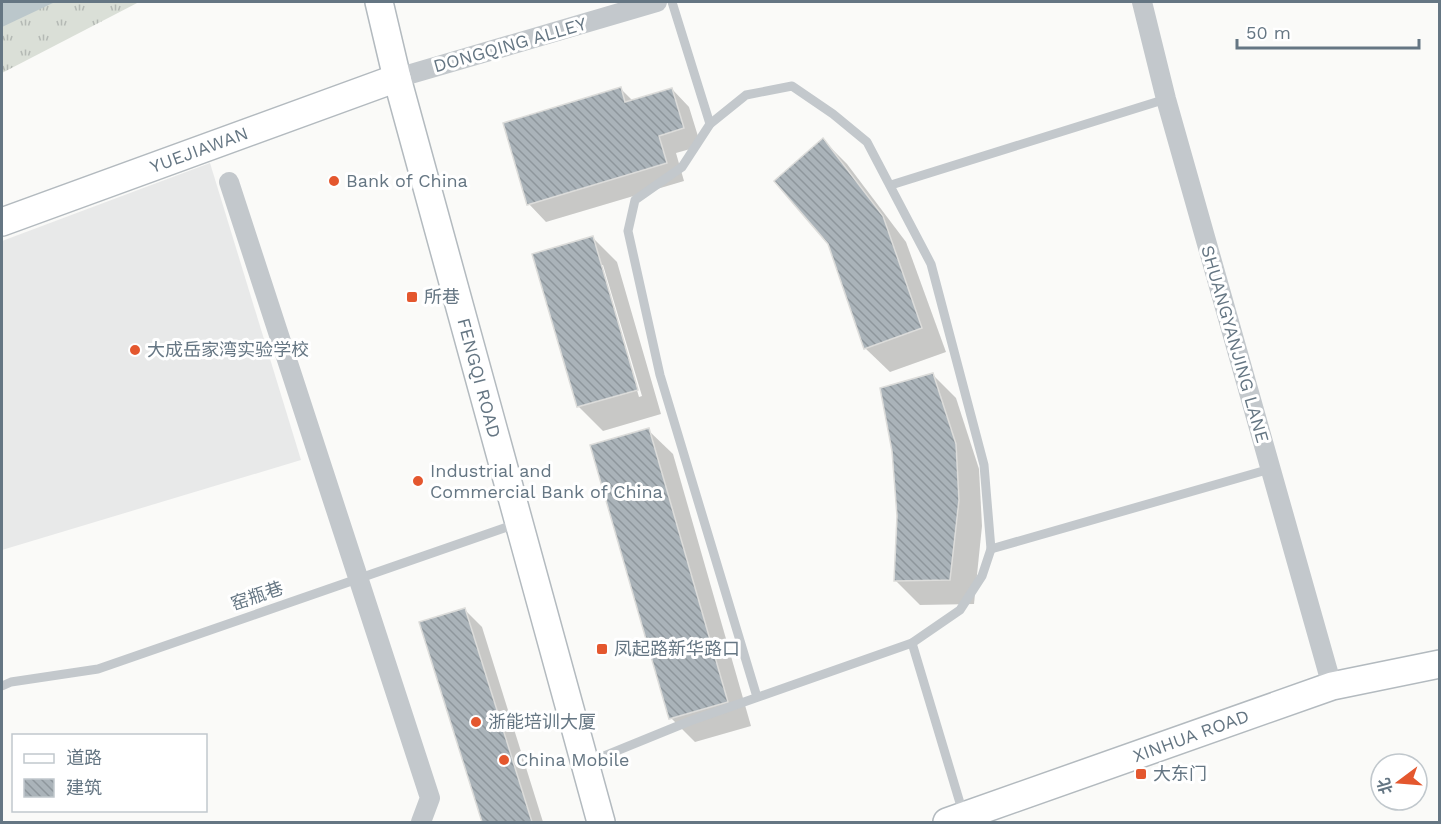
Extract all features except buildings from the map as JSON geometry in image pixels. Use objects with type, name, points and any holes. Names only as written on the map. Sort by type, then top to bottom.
[{"type":"street","name":"FENGQI ROAD","points":[[380,2],[397,78],[601,822]]},
{"type":"street","name":"DONGQING ALLEY","points":[[397,78],[657,2]]},
{"type":"street","name":"SHUANGYANJING LANE","points":[[1142,2],[1166,99],[1332,686]]},
{"type":"street","name":"YUEJIAWAN","points":[[2,222],[397,78]]},
{"type":"street","points":[[229,182],[430,798],[421,822]]},
{"type":"street","name":"XINHUA ROAD","points":[[955,819],[1332,686],[1440,664]]},
{"type":"lane","points":[[672,2],[710,124]]},
{"type":"lane","points":[[585,764],[690,721],[912,643],[960,610],[982,576],[991,549],[984,465],[931,264],[867,142],[833,114],[792,86],[746,95],[710,124],[682,167],[635,200],[628,231],[660,375],[757,697]]},
{"type":"lane","points":[[891,185],[1166,99]]},
{"type":"lane","points":[[991,549],[1270,469]]},
{"type":"lane","name":"窑瓶巷","points":[[2,686],[11,682],[98,669],[519,523]]},
{"type":"lane","points":[[912,643],[955,819]]},
{"type":"shaded area","points":[[2,2],[55,2],[2,27]]},
{"type":"shaded area","name":"大成岳家湾实验学校","points":[[210,163],[301,460],[2,550],[2,241]]},
{"type":"green space","points":[[2,2],[139,2],[2,73]]},
{"type":"place","name":"Bank of China","points":[[334,181]]},
{"type":"place","name":"所巷","points":[[412,297]]},
{"type":"place","name":"大成岳家湾实验学校","points":[[135,350]]},
{"type":"place","name":"Industrial and Commercial Bank of China","points":[[418,481]]},
{"type":"place","name":"凤起路新华路口","points":[[602,649]]},
{"type":"place","name":"浙能培训大厦","points":[[476,722]]},
{"type":"place","name":"China Mobile","points":[[504,760]]},
{"type":"place","name":"大东门","points":[[1141,774]]}]
